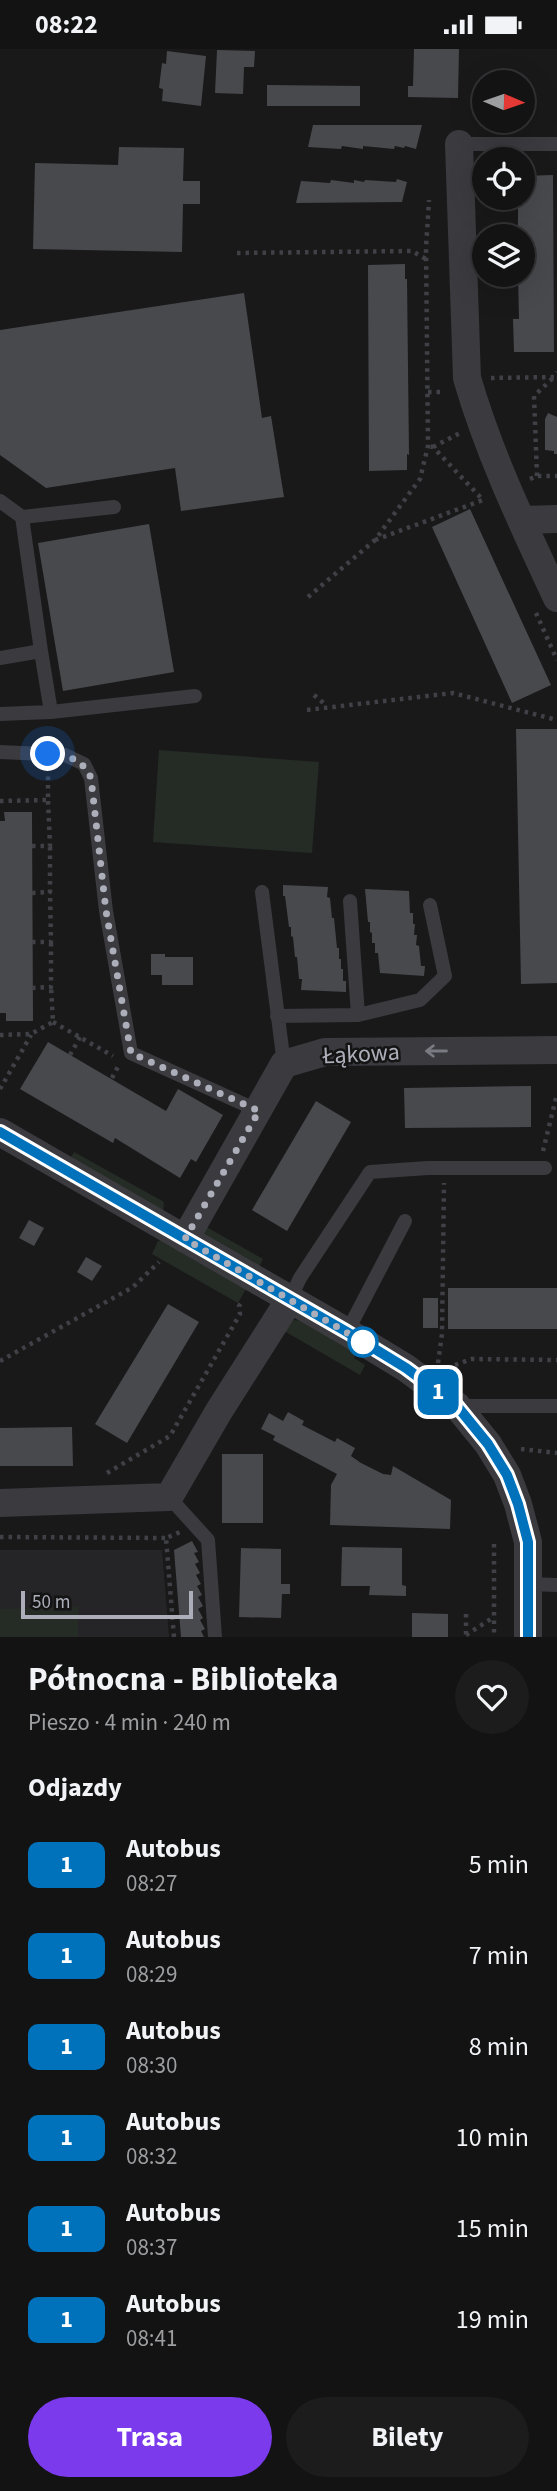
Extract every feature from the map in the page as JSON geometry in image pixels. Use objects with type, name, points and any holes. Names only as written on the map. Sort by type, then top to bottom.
[{"type":"street","points":[[459,144],[467,378],[475,405],[521,520],[557,598]]},
{"type":"street","points":[[521,520],[557,519]]},
{"type":"street","name":"Łąkowa","points":[[284,1064],[325,1052],[557,1051]]},
{"type":"street","points":[[185,1239],[284,1064]]},
{"type":"street","points":[[0,1132],[347,1332],[406,1368],[457,1406],[488,1444],[507,1475],[518,1504],[528,1542],[528,1637]]},
{"type":"street","points":[[0,1503],[169,1497],[289,1299]]},
{"type":"lane","points":[[459,144],[557,144]]},
{"type":"lane","points":[[0,501],[22,517],[114,507]]},
{"type":"lane","points":[[22,517],[51,712]]},
{"type":"lane","points":[[0,658],[41,651]]},
{"type":"lane","points":[[0,714],[51,712],[195,696]]},
{"type":"lane","points":[[0,752],[65,755],[85,764],[91,778],[106,911],[131,1053],[259,1111]]},
{"type":"lane","points":[[262,892],[284,1064]]},
{"type":"lane","points":[[351,901],[358,1015]]},
{"type":"lane","points":[[277,1016],[358,1015],[420,1000],[445,976],[430,905]]},
{"type":"lane","points":[[289,1299],[370,1172],[444,1168],[545,1168]]},
{"type":"lane","points":[[347,1332],[405,1221]]},
{"type":"lane","points":[[457,1406],[557,1406]]},
{"type":"lane","points":[[169,1497],[208,1540],[215,1637]]},
{"type":"lane","points":[[529,1584],[557,1585]]},
{"type":"path","points":[[308,597],[374,540],[420,479],[430,447],[426,260],[429,199]]},
{"type":"path","points":[[237,253],[412,251],[426,260]]},
{"type":"path","points":[[427,296],[439,296]]},
{"type":"path","points":[[467,378],[556,375]]},
{"type":"path","points":[[556,375],[534,396],[537,475],[557,476]]},
{"type":"path","points":[[428,392],[443,392]]},
{"type":"path","points":[[430,447],[460,433]]},
{"type":"path","points":[[374,540],[483,500],[430,447]]},
{"type":"path","points":[[307,710],[453,693],[557,720]]},
{"type":"path","points":[[314,695],[327,706]]},
{"type":"path","points":[[48,754],[53,1022]]},
{"type":"path","points":[[0,801],[48,800]]},
{"type":"path","points":[[32,846],[50,846]]},
{"type":"path","points":[[32,894],[50,893]]},
{"type":"path","points":[[32,942],[51,942]]},
{"type":"path","points":[[32,988],[51,987]]},
{"type":"path","points":[[0,1035],[32,1034],[53,1022]]},
{"type":"path","points":[[53,1022],[121,1060],[112,1078]]},
{"type":"path","points":[[0,1089],[32,1034]]},
{"type":"path","points":[[70,1055],[80,1037]]},
{"type":"path","points":[[444,1168],[442,1334],[438,1370],[471,1359],[557,1360]]},
{"type":"path","points":[[0,1361],[133,1287],[159,1262]]},
{"type":"path","points":[[103,1476],[170,1436],[240,1314],[239,1306]]},
{"type":"path","points":[[0,1537],[166,1538],[194,1525]]},
{"type":"path","points":[[166,1538],[174,1637]]},
{"type":"path","points":[[494,1544],[494,1637]]},
{"type":"path","points":[[466,1614],[466,1636]]},
{"type":"path","points":[[466,1636],[494,1617]]},
{"type":"shaded area","points":[[159,750],[319,762],[312,853],[153,842]]},
{"type":"shaded area","points":[[74,1152],[164,1202],[163,1211],[70,1159]]},
{"type":"shaded area","points":[[203,1225],[263,1259],[259,1267],[203,1233]]},
{"type":"shaded area","points":[[162,1240],[246,1289],[238,1303],[152,1254],[158,1241]]},
{"type":"shaded area","points":[[293,1320],[304,1321],[357,1352],[354,1358],[365,1365],[360,1375],[279,1328]]},
{"type":"shaded area","points":[[0,1550],[162,1550],[169,1637],[0,1637]]},
{"type":"shaded area","points":[[78,1607],[78,1637],[0,1637],[0,1609]]},
{"type":"building","points":[[414,49],[459,49],[458,98],[408,97],[408,86],[413,86]]},
{"type":"building","points":[[217,50],[255,51],[254,67],[244,67],[243,94],[215,93]]},
{"type":"building","points":[[167,51],[206,56],[201,106],[162,101],[163,89],[159,88],[162,63],[166,64]]},
{"type":"building","points":[[267,85],[360,86],[360,106],[267,106]]},
{"type":"building","points":[[313,125],[422,125],[416,149],[405,146],[395,146],[394,149],[363,146],[363,149],[342,146],[341,149],[308,147]]},
{"type":"building","points":[[119,147],[184,148],[183,181],[200,181],[200,204],[183,204],[182,252],[33,249],[35,163],[118,165]]},
{"type":"building","points":[[553,175],[554,352],[514,352],[513,319],[519,319],[518,287],[535,287],[535,224],[518,224],[518,210],[535,210],[535,176]]},
{"type":"building","points":[[397,179],[407,182],[402,202],[296,203],[301,181],[330,183],[331,180],[354,183],[354,180],[396,182]]},
{"type":"building","points":[[405,264],[409,455],[407,454],[407,470],[369,471],[368,265]]},
{"type":"building","points":[[244,293],[262,418],[271,416],[284,497],[181,511],[175,468],[46,488],[0,455],[0,330]]},
{"type":"building","points":[[548,413],[557,417],[557,454],[545,450],[545,419]]},
{"type":"building","points":[[470,509],[551,685],[512,703],[432,527]]},
{"type":"building","points":[[149,524],[174,672],[63,691],[38,543]]},
{"type":"building","points":[[516,729],[557,729],[557,983],[521,984]]},
{"type":"building","points":[[4,812],[32,812],[33,1021],[6,1021],[6,1013],[0,1013],[0,821],[5,821]]},
{"type":"building","points":[[283,885],[328,887],[327,897],[330,898],[334,918],[346,992],[301,990],[302,979],[299,979]]},
{"type":"building","points":[[365,889],[409,891],[410,913],[413,913],[414,935],[417,935],[416,945],[419,946],[421,966],[425,966],[424,976],[380,973],[378,953],[375,953],[375,943],[372,943],[368,922]]},
{"type":"building","points":[[151,954],[193,957],[193,985],[162,985],[162,975],[151,975]]},
{"type":"building","points":[[48,1042],[166,1111],[178,1089],[223,1115],[196,1162],[191,1159],[180,1178],[115,1138],[113,1143],[20,1089]]},
{"type":"building","points":[[531,1086],[531,1127],[405,1128],[404,1088]]},
{"type":"building","points":[[316,1101],[351,1122],[287,1231],[252,1210]]},
{"type":"building","points":[[29,1220],[44,1228],[34,1246],[19,1238]]},
{"type":"building","points":[[86,1257],[102,1266],[92,1281],[77,1272]]},
{"type":"building","points":[[448,1288],[557,1288],[557,1329],[448,1329]]},
{"type":"building","points":[[423,1298],[438,1298],[438,1328],[423,1328]]},
{"type":"building","points":[[168,1304],[199,1322],[127,1443],[95,1424]]},
{"type":"building","points":[[288,1412],[304,1421],[302,1425],[335,1442],[337,1438],[355,1448],[351,1456],[361,1463],[391,1475],[393,1466],[451,1500],[450,1529],[330,1525],[331,1485],[337,1474],[273,1440],[275,1436],[261,1429],[269,1413],[283,1421]]},
{"type":"building","points":[[72,1427],[73,1466],[0,1466],[0,1428]]},
{"type":"building","points":[[222,1454],[263,1454],[263,1523],[222,1523]]},
{"type":"building","points":[[192,1541],[198,1552],[194,1553],[199,1562],[195,1564],[200,1573],[196,1575],[201,1584],[197,1586],[202,1595],[198,1597],[203,1606],[198,1609],[203,1618],[200,1620],[205,1629],[201,1631],[204,1637],[181,1637],[174,1550]]},
{"type":"building","points":[[342,1547],[402,1548],[402,1585],[406,1586],[406,1596],[369,1595],[370,1586],[341,1586]]},
{"type":"building","points":[[241,1548],[281,1549],[281,1584],[290,1584],[290,1594],[282,1594],[281,1618],[239,1617]]},
{"type":"building","points":[[412,1613],[448,1614],[448,1637],[412,1637]]},
{"type":"bus line","name":"1","points":[[0,1132],[347,1332],[406,1368],[457,1406],[488,1444],[507,1475],[518,1504],[528,1542],[528,1637]]},
{"type":"route","points":[[48,754],[65,755],[85,764],[91,778],[106,911],[131,1053],[259,1111],[185,1239],[363,1342]]}]
